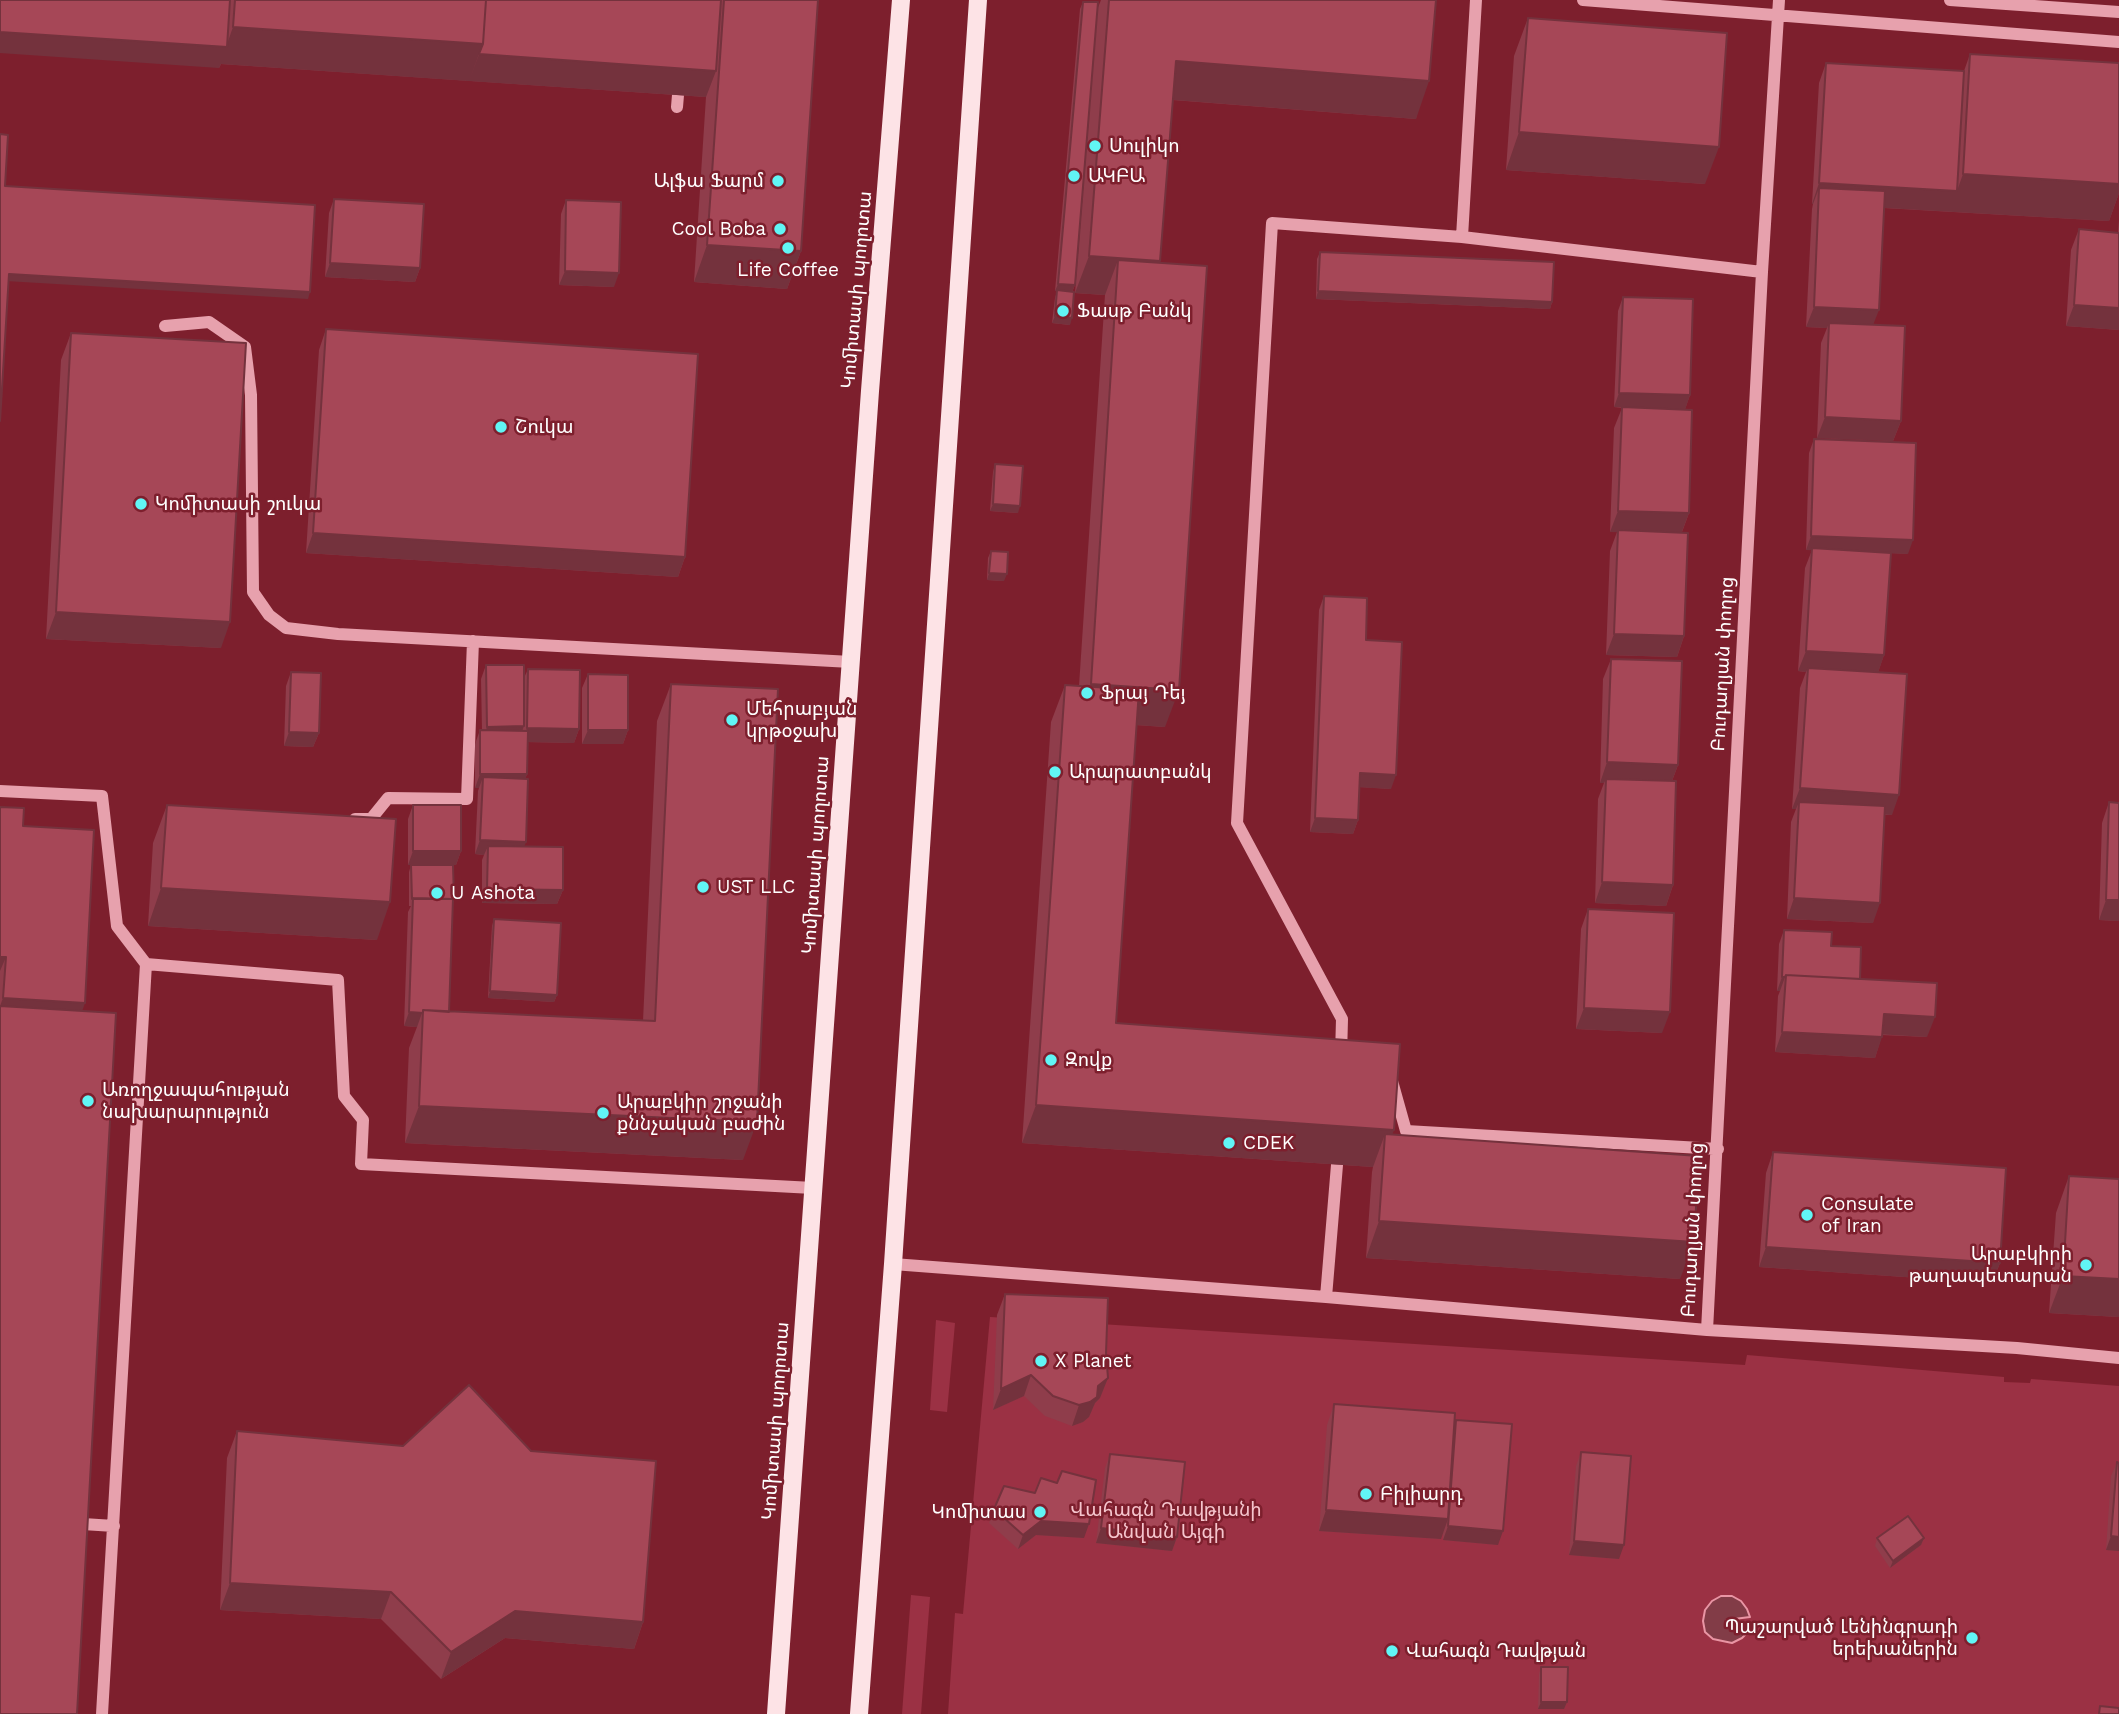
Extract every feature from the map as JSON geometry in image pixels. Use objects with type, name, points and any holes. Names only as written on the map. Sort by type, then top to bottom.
[{"type":"main road","name":"Կոմիտասի պողոտա","points":[[776,1714],[901,0]]},
{"type":"main road","points":[[859,1714],[894,1264],[978,0]]},
{"type":"street","points":[[1462,237],[1476,0]]},
{"type":"street","points":[[1583,0],[2119,42]]},
{"type":"street","name":"Բուդաղյան փողոց","points":[[1707,1330],[1762,272],[1779,0]]},
{"type":"street","points":[[1950,0],[2119,12]]},
{"type":"street","points":[[1341,1068],[1347,1050],[1342,1019],[1237,824],[1272,223],[1462,237],[1762,272]]},
{"type":"street","points":[[165,326],[209,322],[245,348],[251,395],[253,592],[269,615],[286,628],[338,634],[851,662]]},
{"type":"street","points":[[344,818],[371,819],[388,798],[467,799],[473,641]]},
{"type":"street","points":[[0,791],[102,796],[117,926],[146,964],[102,1714]]},
{"type":"street","points":[[146,964],[338,980],[344,1096],[363,1121],[361,1164],[813,1188]]},
{"type":"street","points":[[1388,1066],[1406,1131],[1717,1149]]},
{"type":"street","points":[[1326,1297],[1337,1165]]},
{"type":"street","points":[[894,1264],[1707,1330],[2017,1348],[2119,1358]]},
{"type":"street","points":[[83,1524],[114,1526]]},
{"type":"green space","name":"Վահագն Դավթյանի Անվան Այգի","points":[[990,1317],[1745,1365],[1747,1355],[2004,1377],[2004,1382],[2030,1383],[2031,1379],[2119,1386],[2119,1714],[948,1714],[955,1613],[963,1614]]},
{"type":"green space","points":[[936,1320],[955,1323],[947,1412],[930,1410]]},
{"type":"green space","points":[[911,1595],[930,1597],[921,1714],[902,1714]]},
{"type":"shaded area","points":[[1721,1596],[1732,1596],[1741,1601],[1750,1617],[1726,1620],[1748,1632],[1732,1643],[1713,1639],[1705,1632],[1705,1610],[1712,1601]]},
{"type":"building","points":[[0,0],[230,0],[227,47],[0,32]]},
{"type":"building","points":[[235,0],[486,0],[483,44],[233,27]]},
{"type":"building","points":[[486,0],[721,0],[716,71],[479,54],[483,44]]},
{"type":"building","points":[[724,0],[818,0],[801,251],[707,245]]},
{"type":"building","points":[[1109,0],[1436,0],[1429,81],[1176,61],[1160,261],[1089,256]]},
{"type":"building","points":[[1083,2],[1098,2],[1075,285],[1058,284]]},
{"type":"building","points":[[1528,18],[1727,33],[1719,147],[1519,132]]},
{"type":"building","points":[[1970,54],[2119,63],[2119,184],[1963,174]]},
{"type":"building","points":[[1826,63],[1964,71],[1957,191],[1819,183]]},
{"type":"building","points":[[0,134],[8,135],[5,186],[315,205],[310,292],[9,274],[0,421]]},
{"type":"building","points":[[1819,188],[1885,191],[1879,310],[1814,307]]},
{"type":"building","points":[[334,199],[424,204],[420,268],[330,263]]},
{"type":"building","points":[[566,200],[621,202],[619,273],[565,271]]},
{"type":"building","points":[[2079,229],[2119,233],[2119,308],[2074,305]]},
{"type":"building","points":[[1320,252],[1554,262],[1552,302],[1318,291]]},
{"type":"building","points":[[1118,260],[1207,266],[1179,690],[1091,684]]},
{"type":"building","points":[[1057,290],[1074,292],[1072,318],[1055,316]]},
{"type":"building","points":[[1623,297],[1693,299],[1690,395],[1619,393]]},
{"type":"building","points":[[1829,323],[1905,326],[1901,421],[1825,417]]},
{"type":"building","name":"Շուկա","points":[[326,329],[698,354],[685,557],[313,533]]},
{"type":"building","name":"Կոմիտասի շուկա","points":[[71,333],[246,343],[230,622],[56,612]]},
{"type":"building","points":[[1622,407],[1692,410],[1689,513],[1618,511]]},
{"type":"building","points":[[1814,439],[1916,443],[1913,540],[1811,536]]},
{"type":"building","points":[[995,464],[1023,466],[1020,506],[993,504]]},
{"type":"building","points":[[1618,530],[1688,533],[1684,636],[1614,634]]},
{"type":"building","points":[[1812,548],[1891,553],[1884,655],[1806,651]]},
{"type":"building","points":[[991,551],[1008,552],[1007,574],[989,573]]},
{"type":"building","points":[[1324,596],[1367,598],[1366,640],[1402,642],[1396,775],[1360,773],[1358,820],[1315,818]]},
{"type":"building","points":[[1611,659],[1682,661],[1678,765],[1607,762]]},
{"type":"building","points":[[486,665],[524,665],[524,726],[487,727]]},
{"type":"building","points":[[1808,668],[1907,674],[1899,795],[1800,788]]},
{"type":"building","points":[[528,669],[580,670],[579,729],[527,728]]},
{"type":"building","points":[[291,672],[321,673],[319,733],[289,732]]},
{"type":"building","points":[[588,674],[628,675],[628,730],[588,730]]},
{"type":"building","name":"UST LLC","points":[[671,684],[778,689],[757,1122],[419,1106],[423,1010],[655,1021]]},
{"type":"building","points":[[1065,685],[1139,690],[1116,1023],[1400,1044],[1394,1130],[1036,1105]]},
{"type":"building","points":[[480,730],[528,731],[527,774],[480,774]]},
{"type":"building","points":[[483,777],[528,779],[526,842],[480,840]]},
{"type":"building","points":[[1606,779],[1676,781],[1673,885],[1602,882]]},
{"type":"building","points":[[1799,802],[1885,806],[1880,903],[1794,898]]},
{"type":"building","points":[[2109,802],[2119,803],[2119,900],[2106,900]]},
{"type":"building","points":[[167,805],[396,819],[390,902],[161,888]]},
{"type":"building","points":[[413,805],[461,805],[461,851],[413,851]]},
{"type":"building","points":[[0,807],[24,808],[23,826],[94,830],[85,1003],[3,998],[6,957],[0,957]]},
{"type":"building","points":[[488,846],[563,847],[563,890],[487,889]]},
{"type":"building","points":[[411,865],[453,865],[454,899],[412,899]]},
{"type":"building","points":[[413,898],[453,899],[449,1012],[409,1012]]},
{"type":"building","points":[[1588,909],[1674,913],[1670,1012],[1584,1008]]},
{"type":"building","points":[[494,919],[561,923],[557,995],[490,991]]},
{"type":"building","points":[[1784,930],[1832,932],[1831,946],[1861,947],[1860,979],[1786,975],[1782,977]]},
{"type":"building","points":[[1786,975],[1937,983],[1935,1017],[1884,1014],[1882,1037],[1782,1032]]},
{"type":"building","points":[[0,1006],[116,1013],[77,1714],[0,1714]]},
{"type":"building","points":[[1385,1134],[1699,1156],[1694,1242],[1379,1221]]},
{"type":"building","points":[[1773,1152],[2006,1168],[2000,1263],[1766,1247]]},
{"type":"building","points":[[2069,1176],[2119,1179],[2119,1279],[2063,1276]]},
{"type":"building","points":[[1005,1294],[1108,1298],[1108,1378],[1098,1386],[1097,1397],[1079,1405],[1053,1396],[1031,1375],[1001,1389]]},
{"type":"building","points":[[469,1385],[531,1451],[656,1461],[643,1622],[515,1611],[451,1652],[391,1592],[230,1583],[237,1431],[403,1446]]},
{"type":"building","points":[[1334,1404],[1455,1413],[1448,1519],[1326,1510]]},
{"type":"building","points":[[1456,1420],[1512,1424],[1503,1531],[1448,1526]]},
{"type":"building","points":[[1581,1452],[1631,1456],[1624,1545],[1574,1541]]},
{"type":"building","points":[[1110,1454],[1185,1462],[1177,1537],[1101,1528]]},
{"type":"building","points":[[2117,1462],[2119,1463],[2119,1537],[2111,1536]]},
{"type":"building","points":[[1062,1471],[1096,1480],[1089,1524],[1041,1521],[1023,1535],[994,1509],[1004,1486],[1035,1493],[1041,1478],[1057,1483]]},
{"type":"building","points":[[1908,1516],[1924,1538],[1893,1561],[1877,1538]]},
{"type":"building","points":[[1541,1667],[1568,1667],[1567,1702],[1541,1702]]},
{"type":"building","points":[[2100,1706],[2119,1708],[2119,1714],[2099,1714]]},
{"type":"place","name":"Սուլիկո","points":[[1095,146]]},
{"type":"place","name":"ԱԿԲԱ","points":[[1074,176]]},
{"type":"place","name":"Ալֆա Ֆարմ","points":[[778,181]]},
{"type":"place","name":"Cool Boba","points":[[780,229]]},
{"type":"place","name":"Life Coffee","points":[[788,248]]},
{"type":"place","name":"Ֆասթ Բանկ","points":[[1063,311]]},
{"type":"place","name":"Շուկա","points":[[501,427]]},
{"type":"place","name":"Կոմիտասի շուկա","points":[[141,504]]},
{"type":"place","name":"Ֆրայ Դեյ","points":[[1087,693]]},
{"type":"place","name":"Մեհրաբյան կրթօջախ","points":[[732,720]]},
{"type":"place","name":"Արարատբանկ","points":[[1055,772]]},
{"type":"place","name":"UST LLC","points":[[703,887]]},
{"type":"place","name":"U Ashota","points":[[437,893]]},
{"type":"place","name":"Զովք","points":[[1051,1060]]},
{"type":"place","name":"Առողջապահության նախարարություն","points":[[88,1101]]},
{"type":"place","name":"Արաբկիր շրջանի քննչական բաժին","points":[[603,1113]]},
{"type":"place","name":"CDEK","points":[[1229,1143]]},
{"type":"place","name":"Consulate of Iran","points":[[1807,1215]]},
{"type":"place","name":"Արաբկիրի թաղապետարան","points":[[2086,1265]]},
{"type":"place","name":"X Planet","points":[[1041,1361]]},
{"type":"place","name":"Բիլիարդ","points":[[1366,1494]]},
{"type":"place","name":"Կոմիտաս","points":[[1040,1512]]},
{"type":"place","name":"Պաշարված Լենինգրադի երեխաներին","points":[[1972,1638]]},
{"type":"place","name":"Վահագն Դավթյան","points":[[1392,1651]]}]
